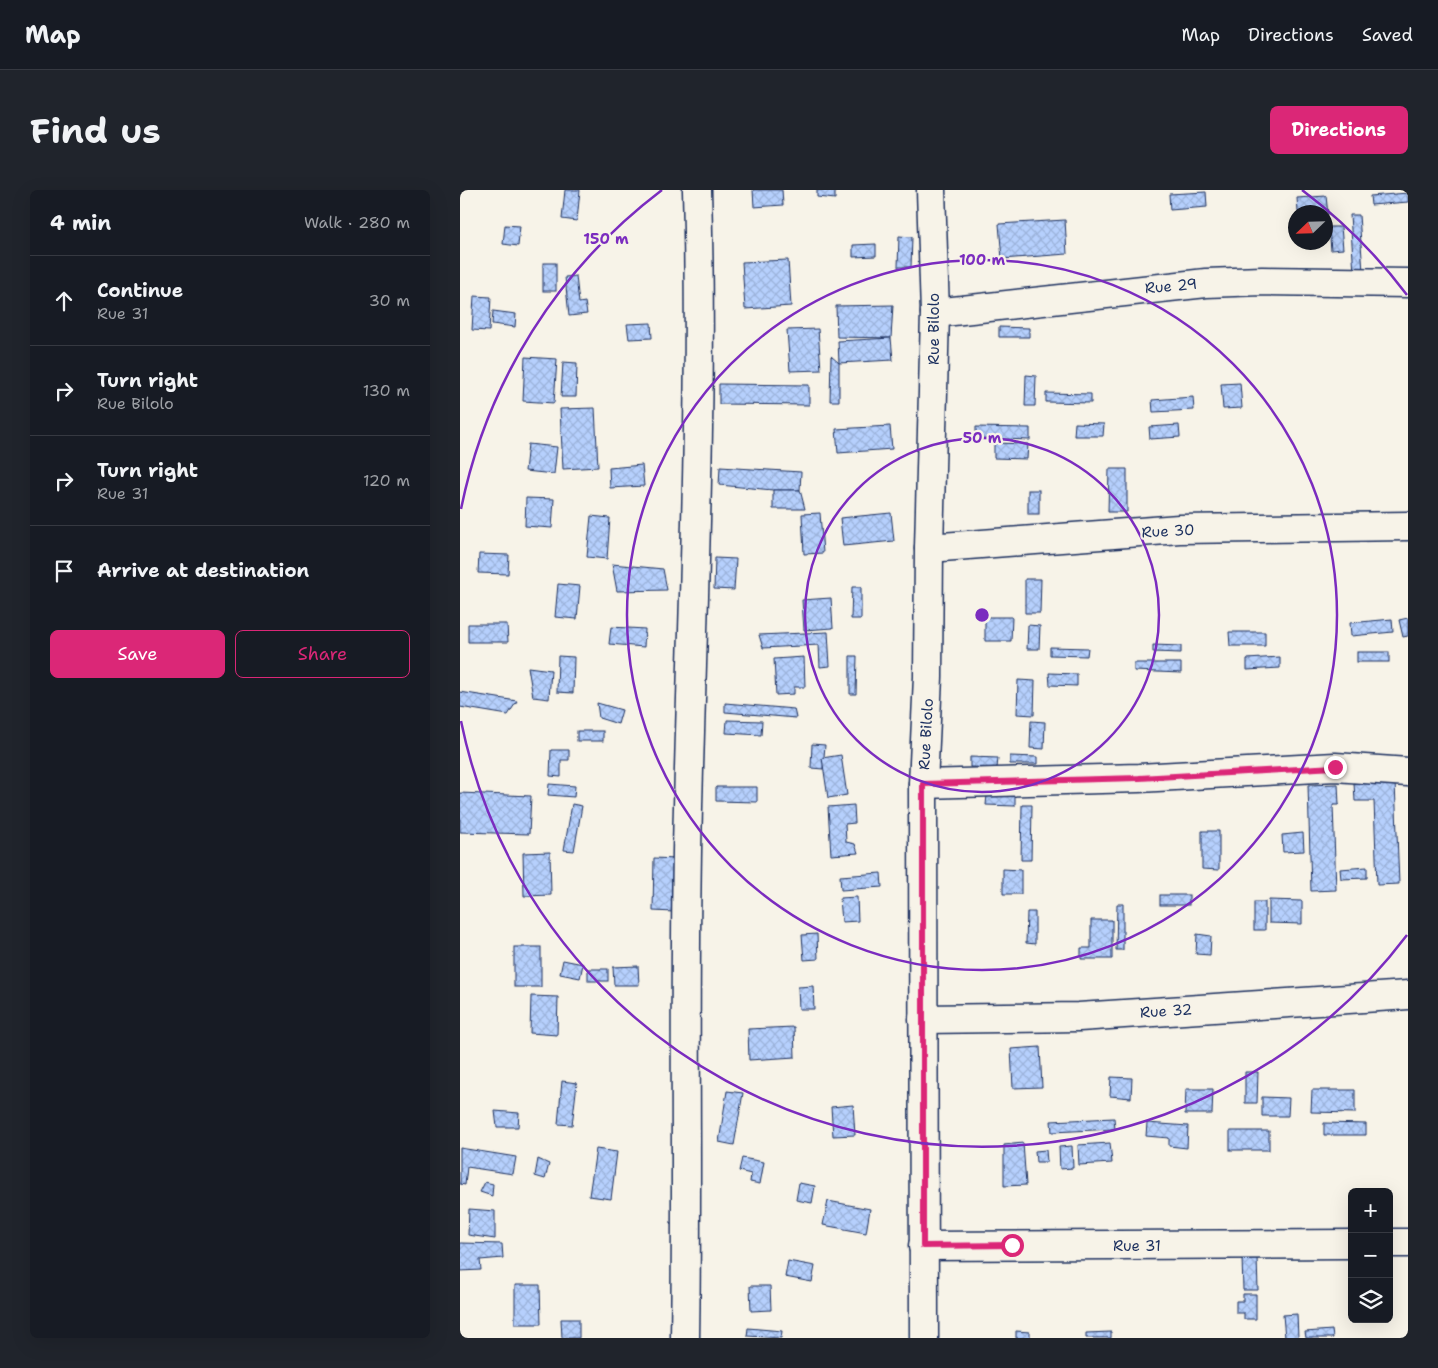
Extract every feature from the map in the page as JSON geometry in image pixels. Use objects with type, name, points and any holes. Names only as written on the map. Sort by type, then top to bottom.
[{"type":"street","points":[[684,1338],[688,810],[697,524],[699,274],[697,190]]},
{"type":"street","name":"Rue Bilolo","points":[[924,1338],[923,784],[928,677],[935,313],[931,190]]},
{"type":"street","name":"Rue 29","points":[[935,313],[1206,283],[1262,281],[1408,283]]},
{"type":"street","name":"Rue 30","points":[[929,548],[1179,529],[1408,526]]},
{"type":"street","points":[[923,784],[1139,778],[1335,767],[1408,772]]},
{"type":"street","name":"Rue 32","points":[[923,1019],[1079,1017],[1408,995]]},
{"type":"street","points":[[1393,1243],[1408,1243]]},
{"type":"street","name":"Rue 31","points":[[923,1246],[1348,1244]]},
{"type":"building","points":[[565,190],[580,190],[577,221],[562,219]]},
{"type":"building","points":[[753,190],[782,190],[783,205],[754,207]]},
{"type":"building","points":[[817,190],[835,190],[835,199],[817,197]]},
{"type":"building","points":[[1206,192],[1207,207],[1170,210],[1169,194]]},
{"type":"building","points":[[1408,193],[1408,202],[1371,205],[1370,196]]},
{"type":"building","points":[[1326,196],[1327,205],[1298,205],[1297,198]]},
{"type":"building","points":[[1350,215],[1359,215],[1363,272],[1354,273]]},
{"type":"building","points":[[1065,220],[1067,254],[1002,259],[999,224]]},
{"type":"building","points":[[505,225],[520,226],[518,246],[503,244]]},
{"type":"building","points":[[1333,227],[1341,227],[1343,249],[1333,250]]},
{"type":"building","points":[[899,236],[912,237],[911,267],[898,267]]},
{"type":"building","points":[[876,244],[876,256],[853,257],[853,245]]},
{"type":"building","points":[[788,260],[791,306],[745,309],[742,262]]},
{"type":"building","points":[[543,263],[556,263],[556,291],[543,291]]},
{"type":"building","points":[[576,276],[579,303],[585,302],[587,314],[569,316],[565,277]]},
{"type":"building","points":[[474,296],[491,297],[489,331],[472,330]]},
{"type":"building","points":[[893,305],[891,338],[837,337],[836,306]]},
{"type":"building","points":[[493,311],[516,314],[515,327],[492,324]]},
{"type":"building","points":[[651,323],[652,338],[629,339],[627,324]]},
{"type":"building","points":[[999,327],[1029,328],[1029,337],[999,337]]},
{"type":"building","points":[[818,329],[821,370],[790,371],[787,330]]},
{"type":"building","points":[[891,338],[893,360],[839,363],[838,341]]},
{"type":"building","points":[[831,356],[839,363],[839,401],[830,401]]},
{"type":"building","points":[[525,357],[557,359],[554,403],[523,401]]},
{"type":"building","points":[[563,362],[577,363],[576,397],[561,397]]},
{"type":"building","points":[[1026,375],[1036,376],[1035,406],[1025,406]]},
{"type":"building","points":[[1240,383],[1242,408],[1223,409],[1221,384]]},
{"type":"building","points":[[719,384],[809,385],[809,405],[719,404]]},
{"type":"building","points":[[1046,393],[1091,394],[1091,403],[1046,402]]},
{"type":"building","points":[[1193,397],[1194,410],[1153,412],[1152,400]]},
{"type":"building","points":[[595,408],[598,467],[563,469],[560,409]]},
{"type":"building","points":[[1075,423],[1104,424],[1103,436],[1074,436]]},
{"type":"building","points":[[1179,425],[1180,437],[1150,439],[1149,427]]},
{"type":"building","points":[[890,426],[892,449],[838,453],[836,429]]},
{"type":"building","points":[[976,427],[1030,428],[1030,440],[976,438]]},
{"type":"building","points":[[994,443],[1028,444],[1027,459],[994,458]]},
{"type":"building","points":[[528,444],[557,447],[554,474],[525,471]]},
{"type":"building","points":[[642,465],[644,486],[610,488],[609,468]]},
{"type":"building","points":[[720,467],[801,472],[800,490],[773,490],[719,485]]},
{"type":"building","points":[[1109,469],[1127,469],[1127,512],[1108,512]]},
{"type":"building","points":[[773,490],[800,490],[805,509],[773,509]]},
{"type":"building","points":[[1028,490],[1039,490],[1039,514],[1028,514]]},
{"type":"building","points":[[526,498],[554,499],[552,528],[525,526]]},
{"type":"building","points":[[820,513],[823,553],[804,554],[802,514]]},
{"type":"building","points":[[891,513],[894,541],[843,546],[840,518]]},
{"type":"building","points":[[591,516],[610,518],[607,559],[587,557]]},
{"type":"building","points":[[479,554],[509,555],[508,574],[478,573]]},
{"type":"building","points":[[715,558],[736,559],[734,590],[714,589]]},
{"type":"building","points":[[612,564],[663,569],[667,590],[617,591]]},
{"type":"building","points":[[1025,579],[1041,579],[1040,613],[1025,613]]},
{"type":"building","points":[[558,584],[580,586],[577,619],[555,617]]},
{"type":"building","points":[[852,587],[861,587],[861,619],[851,619]]},
{"type":"building","points":[[831,598],[833,628],[804,630],[802,600]]},
{"type":"building","points":[[985,617],[1012,617],[1011,641],[985,641]]},
{"type":"building","points":[[1408,618],[1408,636],[1403,637],[1399,620]]},
{"type":"building","points":[[1392,619],[1393,632],[1351,636],[1350,623]]},
{"type":"building","points":[[468,624],[507,624],[508,642],[468,642]]},
{"type":"building","points":[[1028,625],[1040,626],[1039,649],[1027,649]]},
{"type":"building","points":[[611,627],[645,629],[644,647],[609,644]]},
{"type":"building","points":[[828,632],[830,666],[820,667],[819,645],[763,648],[759,635]]},
{"type":"building","points":[[1229,632],[1265,632],[1265,646],[1230,646]]},
{"type":"building","points":[[1153,645],[1181,646],[1181,653],[1153,652]]},
{"type":"building","points":[[1050,647],[1088,648],[1087,656],[1050,655]]},
{"type":"building","points":[[1357,652],[1389,652],[1389,662],[1357,662]]},
{"type":"building","points":[[558,656],[574,657],[573,693],[557,692]]},
{"type":"building","points":[[850,656],[857,656],[856,694],[850,694]]},
{"type":"building","points":[[804,657],[805,687],[794,687],[794,694],[776,695],[774,659]]},
{"type":"building","points":[[1280,657],[1280,668],[1247,670],[1247,659]]},
{"type":"building","points":[[1134,663],[1181,663],[1181,673],[1134,671]]},
{"type":"building","points":[[528,667],[551,670],[549,699],[533,697]]},
{"type":"building","points":[[1049,673],[1077,674],[1077,686],[1050,685]]},
{"type":"building","points":[[1018,680],[1035,681],[1034,715],[1017,714]]},
{"type":"building","points":[[460,692],[517,701],[508,715],[460,707]]},
{"type":"building","points":[[597,703],[622,710],[618,724],[599,718]]},
{"type":"building","points":[[725,703],[794,709],[796,718],[725,712]]},
{"type":"building","points":[[727,720],[762,721],[761,735],[726,733]]},
{"type":"building","points":[[1031,721],[1045,722],[1044,749],[1030,748]]},
{"type":"building","points":[[577,731],[603,731],[603,741],[577,741]]},
{"type":"building","points":[[812,744],[825,745],[823,769],[811,768]]},
{"type":"building","points":[[551,750],[569,750],[569,760],[561,760],[561,777],[550,776]]},
{"type":"building","points":[[841,755],[847,795],[828,798],[822,758]]},
{"type":"building","points":[[1010,756],[1037,757],[1037,764],[1010,764]]},
{"type":"building","points":[[970,757],[998,758],[997,768],[970,767]]},
{"type":"building","points":[[1395,782],[1399,884],[1377,885],[1374,801],[1355,801],[1354,783]]},
{"type":"building","points":[[549,784],[575,786],[574,797],[548,795]]},
{"type":"building","points":[[1338,784],[1339,805],[1333,805],[1336,890],[1311,891],[1308,785]]},
{"type":"building","points":[[716,787],[757,787],[757,802],[716,801]]},
{"type":"building","points":[[460,793],[531,796],[529,834],[460,832]]},
{"type":"building","points":[[987,795],[1015,796],[1015,806],[986,805]]},
{"type":"building","points":[[572,804],[582,806],[574,851],[564,850]]},
{"type":"building","points":[[854,805],[855,823],[845,824],[846,842],[855,844],[858,853],[831,855],[828,807]]},
{"type":"building","points":[[1022,805],[1032,805],[1031,860],[1021,860]]},
{"type":"building","points":[[1202,831],[1219,831],[1219,870],[1202,869]]},
{"type":"building","points":[[1303,833],[1304,851],[1283,852],[1282,835]]},
{"type":"building","points":[[550,852],[551,895],[524,896],[523,853]]},
{"type":"building","points":[[654,858],[676,859],[674,912],[653,911]]},
{"type":"building","points":[[1367,867],[1367,878],[1341,879],[1340,869]]},
{"type":"building","points":[[1003,869],[1021,870],[1021,894],[1003,894]]},
{"type":"building","points":[[881,873],[882,887],[841,890],[840,876]]},
{"type":"building","points":[[1160,895],[1189,895],[1189,905],[1160,905]]},
{"type":"building","points":[[857,897],[858,921],[842,922],[840,898]]},
{"type":"building","points":[[1269,900],[1302,901],[1302,924],[1269,923]]},
{"type":"building","points":[[1254,902],[1265,902],[1265,930],[1254,930]]},
{"type":"building","points":[[1117,904],[1123,904],[1123,950],[1116,950]]},
{"type":"building","points":[[1027,912],[1035,912],[1035,944],[1026,943]]},
{"type":"building","points":[[1091,920],[1112,920],[1112,959],[1081,959],[1081,948],[1091,948]]},
{"type":"building","points":[[817,934],[818,959],[804,960],[802,935]]},
{"type":"building","points":[[1197,934],[1211,936],[1210,955],[1196,954]]},
{"type":"building","points":[[514,947],[541,947],[541,987],[514,987]]},
{"type":"building","points":[[563,960],[583,964],[580,978],[560,974]]},
{"type":"building","points":[[638,966],[639,985],[614,985],[613,967]]},
{"type":"building","points":[[588,969],[608,969],[608,981],[588,981]]},
{"type":"building","points":[[813,986],[814,1009],[799,1009],[798,987]]},
{"type":"building","points":[[531,996],[558,997],[557,1035],[530,1033]]},
{"type":"building","points":[[794,1027],[795,1057],[749,1060],[748,1029]]},
{"type":"building","points":[[1040,1047],[1042,1087],[1013,1088],[1011,1049]]},
{"type":"building","points":[[1245,1072],[1258,1072],[1257,1103],[1245,1103]]},
{"type":"building","points":[[1111,1077],[1132,1078],[1131,1098],[1110,1096]]},
{"type":"building","points":[[562,1081],[577,1083],[572,1125],[558,1124]]},
{"type":"building","points":[[1186,1089],[1213,1089],[1212,1114],[1185,1114]]},
{"type":"building","points":[[1312,1090],[1355,1090],[1355,1113],[1311,1112]]},
{"type":"building","points":[[727,1091],[743,1093],[734,1145],[719,1142]]},
{"type":"building","points":[[1262,1097],[1289,1098],[1288,1116],[1262,1116]]},
{"type":"building","points":[[853,1105],[855,1135],[833,1136],[831,1107]]},
{"type":"building","points":[[495,1111],[519,1113],[518,1127],[497,1127]]},
{"type":"building","points":[[1114,1118],[1115,1129],[1052,1132],[1051,1121]]},
{"type":"building","points":[[1147,1123],[1188,1126],[1187,1148],[1169,1146],[1169,1138],[1146,1136]]},
{"type":"building","points":[[1324,1123],[1366,1124],[1366,1135],[1324,1135]]},
{"type":"building","points":[[1230,1131],[1269,1131],[1269,1150],[1230,1150]]},
{"type":"building","points":[[1023,1143],[1026,1185],[1004,1186],[1004,1145]]},
{"type":"building","points":[[1110,1143],[1112,1163],[1079,1165],[1078,1145]]},
{"type":"building","points":[[1072,1146],[1073,1168],[1060,1169],[1059,1147]]},
{"type":"building","points":[[460,1148],[516,1157],[513,1174],[467,1167],[465,1185],[460,1184]]},
{"type":"building","points":[[596,1149],[617,1152],[611,1199],[589,1196]]},
{"type":"building","points":[[1046,1150],[1047,1162],[1036,1162],[1035,1151]]},
{"type":"building","points":[[742,1158],[764,1162],[760,1184],[750,1182],[751,1174],[739,1171]]},
{"type":"building","points":[[538,1159],[549,1164],[545,1179],[535,1176]]},
{"type":"building","points":[[485,1182],[493,1184],[492,1196],[480,1192]]},
{"type":"building","points":[[799,1183],[815,1186],[812,1203],[796,1200]]},
{"type":"building","points":[[828,1201],[870,1209],[866,1233],[823,1225]]},
{"type":"building","points":[[469,1209],[495,1211],[495,1239],[468,1235]]},
{"type":"building","points":[[460,1243],[502,1244],[503,1258],[480,1260],[481,1270],[460,1271]]},
{"type":"building","points":[[1242,1258],[1257,1258],[1258,1290],[1243,1290]]},
{"type":"building","points":[[788,1261],[815,1266],[812,1282],[785,1277]]},
{"type":"building","points":[[515,1285],[540,1285],[541,1324],[515,1324]]},
{"type":"building","points":[[750,1286],[770,1286],[771,1310],[751,1311]]},
{"type":"building","points":[[1243,1294],[1256,1294],[1256,1319],[1244,1319],[1244,1313],[1236,1313],[1236,1301],[1243,1301]]},
{"type":"building","points":[[1297,1314],[1298,1338],[1285,1338],[1283,1315]]},
{"type":"building","points":[[561,1319],[579,1319],[579,1338],[562,1338]]},
{"type":"building","points":[[748,1328],[782,1331],[781,1338],[747,1336]]},
{"type":"building","points":[[1332,1330],[1333,1338],[1306,1338],[1305,1332]]},
{"type":"building","points":[[1016,1331],[1030,1332],[1030,1338],[1016,1338]]},
{"type":"building","points":[[1111,1332],[1111,1338],[1086,1338],[1086,1333]]},
{"type":"route","points":[[1012,1245],[923,1246],[923,784],[1139,778],[1335,767]]}]
